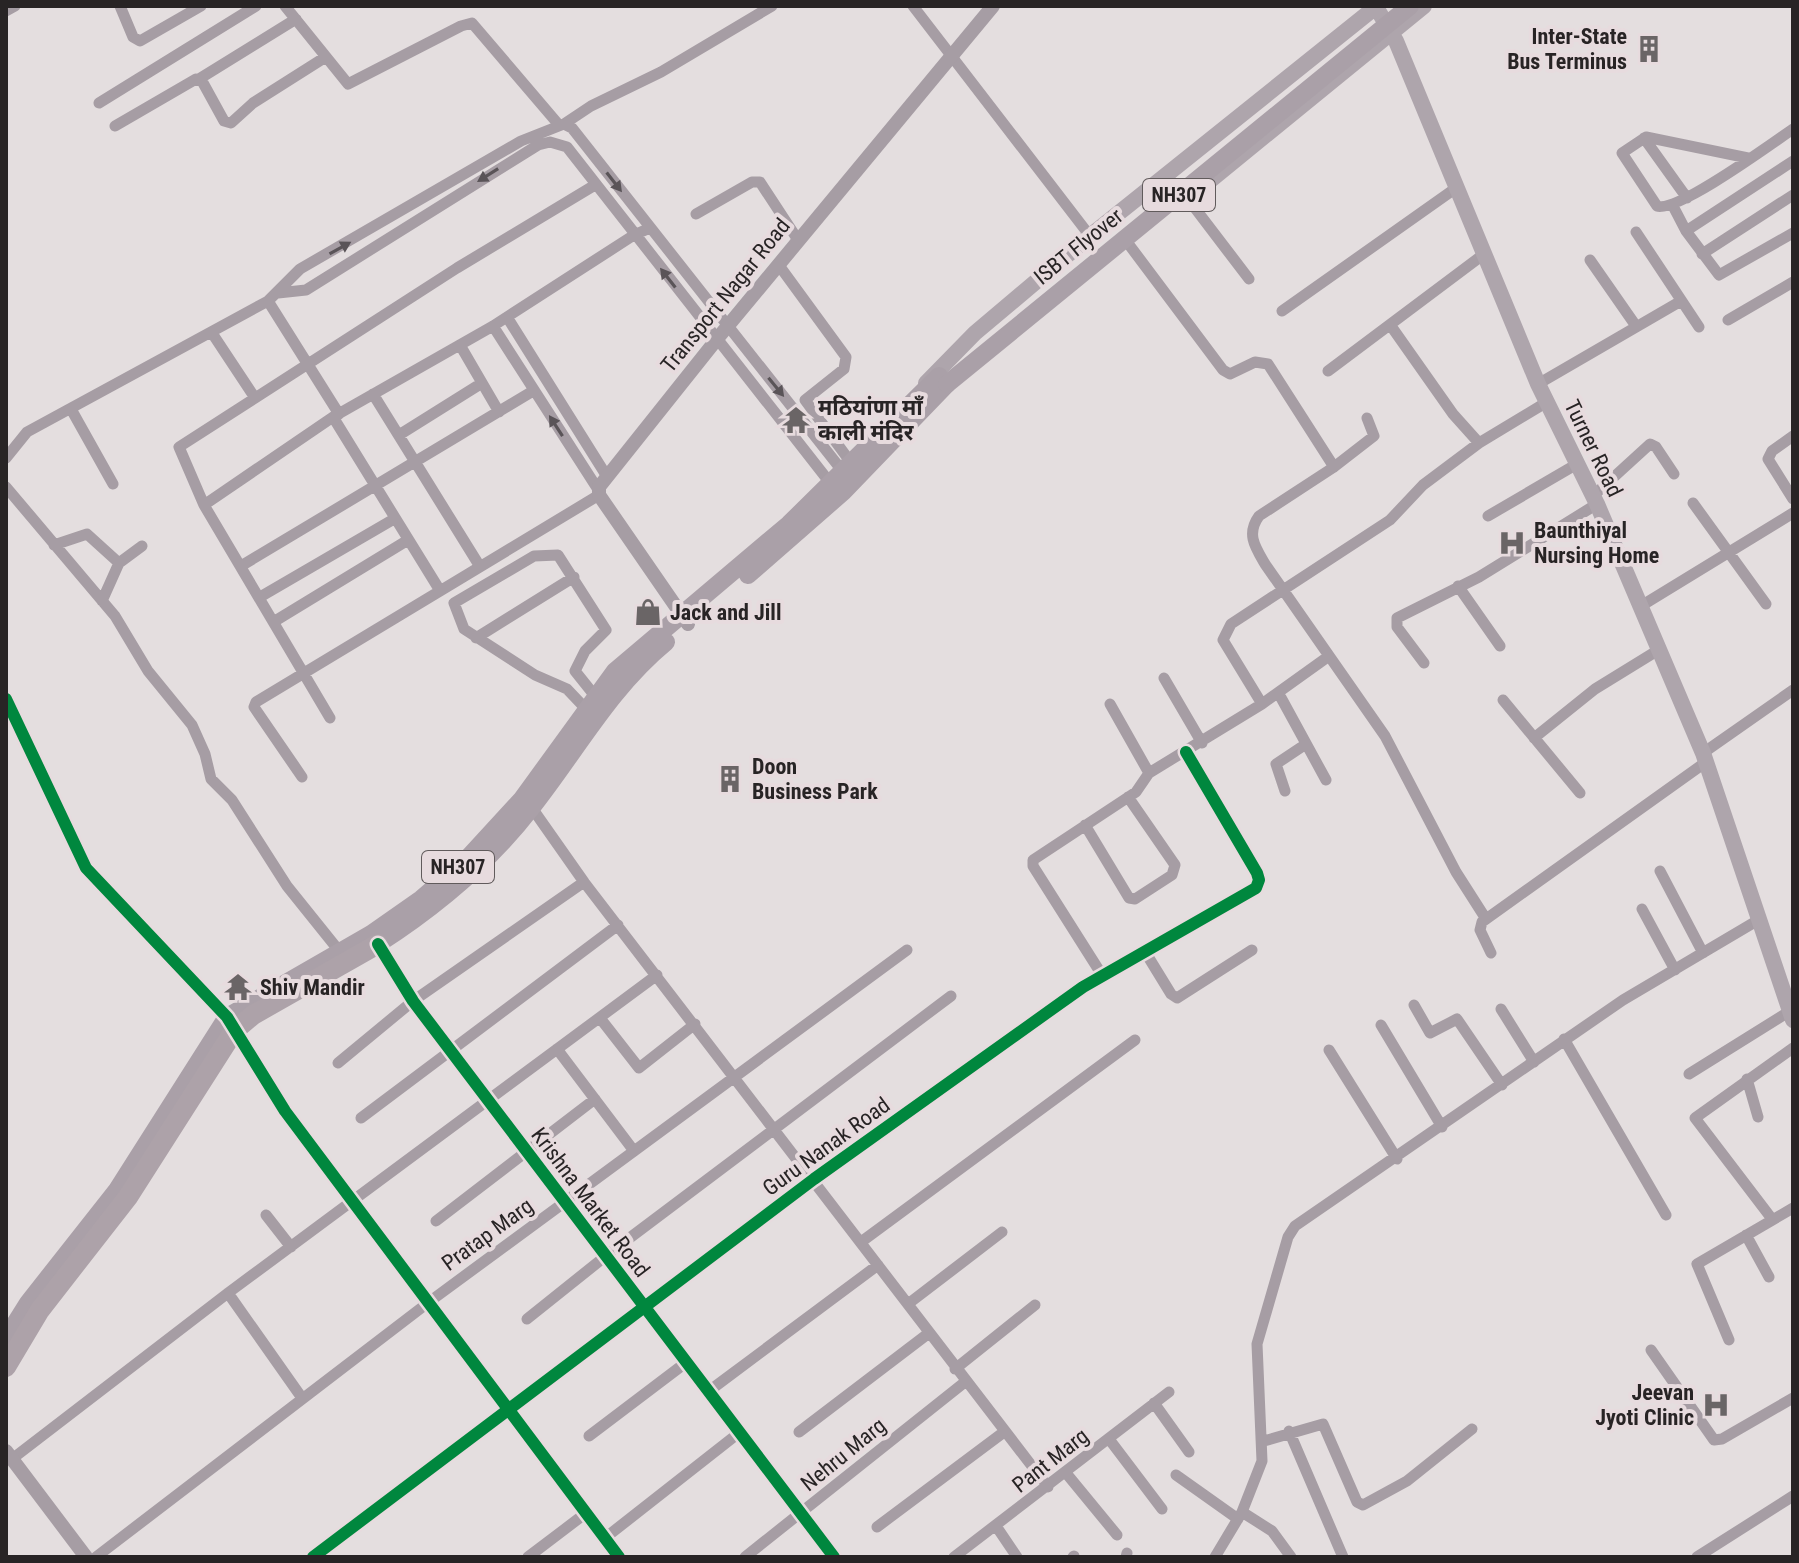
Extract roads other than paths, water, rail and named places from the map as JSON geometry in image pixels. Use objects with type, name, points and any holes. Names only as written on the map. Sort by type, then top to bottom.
[{"type":"highway","name":"ISBT Flyover","points":[[925,398],[1395,6]]},
{"type":"highway","name":"ISBT Flyover","points":[[943,380],[1410,6]]},
{"type":"highway","name":"NH307","points":[[6,1367],[40,1310],[128,1197],[230,1024],[253,1015],[378,944],[430,910],[475,871],[532,808],[608,699],[643,661],[925,398]]},
{"type":"highway","name":"NH307","points":[[6,1338],[47,1277],[117,1190],[230,1024],[421,899],[465,861],[522,799],[590,703],[635,651],[685,619],[809,524],[925,398]]},
{"type":"main road","points":[[1377,6],[1090,236],[975,333],[932,373],[925,398],[950,392],[1424,6]]},
{"type":"main road","name":"Turner Road","points":[[1377,6],[1392,35],[1538,384],[1595,500],[1660,649],[1704,757],[1792,1015]]},
{"type":"street","points":[[6,11],[15,6]]},
{"type":"street","points":[[120,6],[133,37],[140,41],[201,6]]},
{"type":"street","points":[[99,103],[256,6]]},
{"type":"street","points":[[285,6],[342,81],[353,84],[472,23],[561,124],[572,128],[842,474]]},
{"type":"street","points":[[6,458],[22,435],[273,297],[300,269],[411,208],[521,141],[561,124],[661,72],[772,6]]},
{"type":"street","points":[[913,6],[949,57],[1090,236]]},
{"type":"street","name":"Transport Nagar Road","points":[[599,493],[606,475],[993,6]]},
{"type":"street","points":[[115,126],[296,19]]},
{"type":"street","points":[[199,79],[224,121],[231,123],[253,103],[324,58]]},
{"type":"street","points":[[557,142],[561,124]]},
{"type":"street","points":[[1748,158],[1644,138],[1624,150],[1623,156],[1657,206],[1673,206],[1687,198],[1793,129]]},
{"type":"street","points":[[1644,138],[1687,198]]},
{"type":"street","points":[[273,297],[306,290],[538,145],[557,142],[567,147],[717,339],[842,474]]},
{"type":"street","points":[[1686,231],[1793,161]]},
{"type":"street","points":[[696,214],[752,182],[760,182],[798,240]]},
{"type":"street","points":[[330,718],[204,505],[179,447],[309,362],[595,185]]},
{"type":"street","points":[[1282,311],[1456,188]]},
{"type":"street","points":[[1702,254],[1793,195]]},
{"type":"street","points":[[1188,199],[1249,279]]},
{"type":"street","points":[[1673,206],[1686,231],[1716,273],[1721,275],[1793,233]]},
{"type":"street","points":[[411,208],[419,218]]},
{"type":"street","points":[[204,505],[336,415],[493,326],[634,235],[650,228]]},
{"type":"street","points":[[1636,232],[1699,327]]},
{"type":"street","points":[[1130,246],[1223,370],[1230,374],[1255,362],[1268,364],[1334,467]]},
{"type":"street","points":[[1328,371],[1484,254]]},
{"type":"street","points":[[1590,260],[1636,326]]},
{"type":"street","points":[[778,264],[848,361],[844,369],[792,408]]},
{"type":"street","points":[[1728,320],[1793,282]]},
{"type":"street","points":[[273,297],[394,519],[439,589]]},
{"type":"street","points":[[1538,384],[1681,301]]},
{"type":"street","points":[[507,317],[606,475]]},
{"type":"street","points":[[493,326],[599,493],[685,619]]},
{"type":"street","points":[[1391,326],[1453,414],[1479,443]]},
{"type":"street","points":[[212,333],[255,398]]},
{"type":"street","points":[[460,345],[499,412]]},
{"type":"street","points":[[399,435],[482,383]]},
{"type":"street","points":[[241,566],[533,391]]},
{"type":"street","points":[[373,394],[479,565]]},
{"type":"street","points":[[805,400],[842,474]]},
{"type":"street","points":[[1262,704],[1223,640],[1223,634],[1231,624],[1395,516],[1423,485],[1479,443],[1547,402]]},
{"type":"street","points":[[71,409],[113,484]]},
{"type":"street","points":[[1367,418],[1374,436],[1334,467],[1259,516],[1251,529],[1259,554],[1385,736],[1456,872],[1486,919]]},
{"type":"street","points":[[1793,436],[1772,451],[1768,459],[1793,499]]},
{"type":"street","points":[[1424,663],[1397,627],[1397,618],[1508,561],[1595,500],[1650,444],[1656,447],[1674,474]]},
{"type":"street","points":[[1488,516],[1577,464]]},
{"type":"street","points":[[6,487],[102,601],[148,671],[192,725],[205,754],[211,779],[232,800],[287,886],[340,952]]},
{"type":"street","points":[[302,777],[254,707],[261,698],[599,493]]},
{"type":"street","points":[[1693,503],[1726,553],[1766,604]]},
{"type":"street","points":[[1641,606],[1793,513]]},
{"type":"street","points":[[260,597],[394,519]]},
{"type":"street","points":[[54,545],[87,534],[119,563]]},
{"type":"street","points":[[275,621],[408,540]]},
{"type":"street","points":[[102,601],[119,563],[142,546]]},
{"type":"street","points":[[555,682],[575,671],[585,651],[606,630],[558,555],[534,556],[454,603],[464,629],[476,638],[535,675],[555,682],[590,703]]},
{"type":"street","points":[[476,638],[574,577]]},
{"type":"street","points":[[1458,586],[1500,646]]},
{"type":"street","points":[[1534,738],[1595,689],[1660,649]]},
{"type":"street","points":[[1102,975],[1032,863],[1128,797],[1149,773],[1279,694],[1329,656]]},
{"type":"street","points":[[575,671],[590,703]]},
{"type":"street","points":[[1164,678],[1202,743]]},
{"type":"street","points":[[1279,694],[1326,780]]},
{"type":"street","points":[[1491,953],[1480,930],[1486,919],[1792,694]]},
{"type":"street","points":[[6,699],[86,868],[230,1024],[285,1111],[619,1557]]},
{"type":"street","points":[[1503,700],[1580,793]]},
{"type":"street","points":[[1110,704],[1149,773]]},
{"type":"street","points":[[6,733],[19,727]]},
{"type":"street","points":[[1285,791],[1276,764],[1306,744]]},
{"type":"street","name":"Guru Nanak Road","points":[[313,1557],[814,1179],[1102,975],[1258,885],[1257,873],[1186,752]]},
{"type":"street","points":[[1085,825],[1129,898],[1135,899],[1172,875],[1175,865],[1128,797]]},
{"type":"street","points":[[532,808],[584,882],[775,1127],[955,1369],[1048,1487]]},
{"type":"street","points":[[1660,871],[1703,953]]},
{"type":"street","points":[[338,1063],[413,1001],[584,882]]},
{"type":"street","points":[[1642,909],[1675,970]]},
{"type":"street","points":[[1215,1557],[1240,1516],[1260,1472],[1264,1441],[1257,1344],[1288,1237],[1301,1221],[1397,1159],[1564,1039],[1760,919]]},
{"type":"street","points":[[361,1118],[618,925]]},
{"type":"street","name":"Krishna Market Road","points":[[378,944],[413,1001],[834,1557]]},
{"type":"street","name":"Pratap Marg","points":[[96,1557],[429,1302],[907,950]]},
{"type":"street","points":[[1144,950],[1171,994],[1177,998],[1252,950]]},
{"type":"street","points":[[86,1557],[9,1455],[657,975]]},
{"type":"street","points":[[527,1319],[775,1127],[951,996]]},
{"type":"street","points":[[1414,1005],[1430,1033],[1457,1019],[1502,1085]]},
{"type":"street","points":[[1501,1009],[1534,1062]]},
{"type":"street","points":[[1689,1074],[1792,1015]]},
{"type":"street","points":[[600,1018],[639,1068],[695,1024]]},
{"type":"street","points":[[1381,1025],[1442,1127]]},
{"type":"street","points":[[1564,1039],[1666,1215]]},
{"type":"street","points":[[861,1242],[1135,1040]]},
{"type":"street","points":[[1772,1219],[1695,1119],[1699,1112],[1793,1048]]},
{"type":"street","points":[[557,1049],[634,1151]]},
{"type":"street","points":[[1329,1050],[1397,1159]]},
{"type":"street","points":[[1747,1079],[1758,1117]]},
{"type":"street","points":[[436,1221],[595,1099]]},
{"type":"street","points":[[1729,1340],[1696,1268],[1699,1262],[1793,1208]]},
{"type":"street","points":[[266,1215],[291,1247]]},
{"type":"street","points":[[908,1304],[1002,1232]]},
{"type":"street","points":[[1746,1235],[1769,1277]]},
{"type":"street","points":[[709,1391],[878,1265]]},
{"type":"street","points":[[228,1293],[302,1398]]},
{"type":"street","points":[[955,1369],[1035,1305]]},
{"type":"street","points":[[799,1432],[929,1333]]},
{"type":"street","points":[[1651,1350],[1714,1440],[1722,1439],[1793,1398]]},
{"type":"street","points":[[589,1436],[688,1361]]},
{"type":"street","name":"Nehru Marg","points":[[745,1557],[965,1382]]},
{"type":"street","name":"Pant Marg","points":[[954,1557],[1169,1392]]},
{"type":"street","points":[[1154,1403],[1189,1452]]},
{"type":"street","points":[[1264,1441],[1289,1431],[1323,1424],[1361,1505],[1407,1481],[1472,1429]]},
{"type":"street","points":[[1289,1431],[1343,1557]]},
{"type":"street","points":[[605,1538],[740,1432]]},
{"type":"street","points":[[877,1527],[1004,1432]]},
{"type":"street","points":[[1109,1439],[1162,1509]]},
{"type":"street","points":[[1066,1473],[1117,1535]]},
{"type":"street","points":[[1176,1475],[1240,1516],[1277,1535],[1291,1557]]},
{"type":"street","points":[[1697,1557],[1793,1496]]},
{"type":"street","points":[[528,1557],[586,1513]]},
{"type":"street","points":[[996,1526],[1017,1557]]},
{"type":"place","name":"Inter-State Bus Terminus","points":[[1649,49]]},
{"type":"place","name":"मठियांणा माँ काली मंदिर","points":[[796,420]]},
{"type":"place","name":"Baunthiyal Nursing Home","points":[[1512,543]]},
{"type":"place","name":"Jack and Jill","points":[[648,612]]},
{"type":"place","name":"Doon Business Park","points":[[730,779]]},
{"type":"place","name":"Shiv Mandir","points":[[238,987]]},
{"type":"place","name":"Jeevan Jyoti Clinic","points":[[1716,1405]]}]
